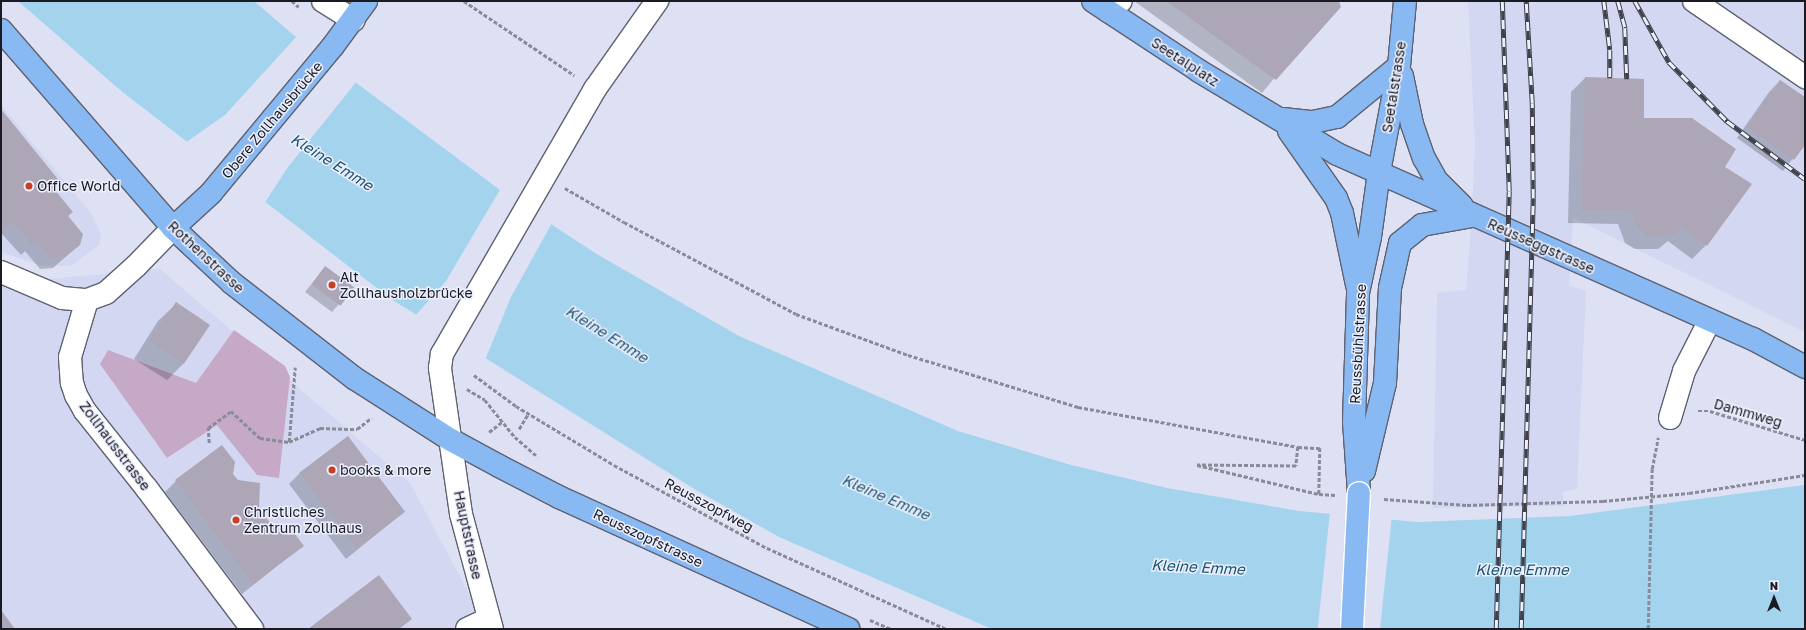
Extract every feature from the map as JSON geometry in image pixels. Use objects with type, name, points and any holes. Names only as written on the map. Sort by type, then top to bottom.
[{"type":"main road","points":[[352,20],[366,1]]},
{"type":"main road","name":"Seetalstrasse","points":[[1379,172],[1399,66],[1405,1]]},
{"type":"main road","name":"Seetalplatz","points":[[1107,4],[1199,71],[1280,118]]},
{"type":"main road","name":"Obere Zollhausbrücke","points":[[173,228],[211,193],[333,46],[352,20]]},
{"type":"main road","name":"Rothenstrasse","points":[[1,30],[173,228],[232,283],[354,378],[451,440]]},
{"type":"main road","points":[[1280,118],[1313,122],[1337,117],[1399,66],[1412,124],[1424,158],[1437,181],[1472,216]]},
{"type":"main road","points":[[1280,118],[1336,198],[1345,225],[1358,293]]},
{"type":"main road","name":"Reusseggstrasse","points":[[1280,118],[1337,154],[1472,216],[1753,339],[1805,367]]},
{"type":"main road","name":"Reussbühlstrasse","points":[[1351,494],[1358,293],[1370,237],[1379,172]]},
{"type":"main road","points":[[1352,629],[1351,494],[1385,383],[1390,288],[1400,243],[1422,225],[1472,216]]},
{"type":"main road","name":"Reusszopfstrasse","points":[[451,440],[559,497],[848,629]]},
{"type":"street","points":[[323,1],[352,20]]},
{"type":"street","points":[[442,358],[544,175],[595,89],[656,1]]},
{"type":"street","points":[[1694,1],[1805,77]]},
{"type":"street","points":[[2,273],[62,298],[87,300],[106,293],[136,266],[173,228]]},
{"type":"street","name":"Zollhausstrasse","points":[[87,300],[70,357],[72,383],[76,395],[85,411],[147,489],[252,629]]},
{"type":"street","points":[[1670,418],[1684,371],[1710,320]]},
{"type":"street","name":"Hauptstrasse","points":[[442,358],[461,514],[490,624]]},
{"type":"street","points":[[467,629],[490,624]]},
{"type":"path","points":[[464,1],[595,89]]},
{"type":"path","points":[[544,175],[624,222],[796,314],[908,355],[1078,407],[1298,447],[1320,448],[1319,494]]},
{"type":"path","points":[[442,358],[485,400],[502,421]]},
{"type":"path","points":[[289,442],[295,368]]},
{"type":"path","name":"Reusszopfweg","points":[[474,375],[528,414],[614,466],[767,548],[946,629]]},
{"type":"path","points":[[209,443],[208,428],[231,411],[260,438],[289,442],[320,428],[358,429],[371,418]]},
{"type":"path","name":"Dammweg","points":[[1670,418],[1685,411],[1710,411],[1805,440]]},
{"type":"path","points":[[520,429],[528,414]]},
{"type":"path","points":[[1648,629],[1652,469],[1658,438],[1670,418]]},
{"type":"path","points":[[1298,447],[1296,466],[1197,465],[1319,494],[1351,494]]},
{"type":"path","points":[[1383,499],[1468,505],[1603,501],[1689,493],[1805,475]]},
{"type":"shaded area","points":[[1468,1],[1805,1],[1805,332],[1573,218],[1569,285],[1586,291],[1577,489],[1563,492],[1564,506],[1433,508],[1437,293],[1466,290],[1472,216],[1475,144]]},
{"type":"shaded area","name":"Office World","points":[[1,105],[91,213],[101,234],[99,245],[71,266],[40,265],[1,252]]},
{"type":"shaded area","points":[[160,269],[410,483],[488,629],[1,629],[1,283]]},
{"type":"shaded area","points":[[234,330],[285,366],[290,377],[279,478],[257,475],[217,425],[167,458],[100,364],[108,350],[196,383]]},
{"type":"water","name":"Kleine Emme","points":[[18,1],[254,1],[304,44],[504,193],[595,253],[739,336],[958,431],[1071,465],[1167,488],[1299,511],[1417,522],[1570,516],[1805,485],[1805,629],[992,629],[779,537],[696,490],[391,299],[120,90]]},
{"type":"pier","points":[[297,36],[357,81],[288,167],[264,204],[185,143],[225,115]]},
{"type":"pier","points":[[501,188],[552,223],[511,297],[485,360],[415,316],[446,281]]},
{"type":"pier","points":[[1330,512],[1392,518],[1380,629],[1318,628]]},
{"type":"building","points":[[1166,1],[1339,1],[1341,7],[1276,80]]},
{"type":"building","points":[[1585,77],[1644,79],[1644,118],[1692,118],[1736,149],[1725,167],[1752,184],[1707,246],[1682,228],[1673,235],[1649,236],[1638,229],[1632,211],[1581,210]]},
{"type":"building","points":[[1780,80],[1805,97],[1805,145],[1794,160],[1747,127]]},
{"type":"building","name":"Office World","points":[[1,109],[61,183],[54,189],[73,212],[68,216],[83,234],[80,245],[65,257],[51,258],[37,241],[32,245],[13,222],[1,231]]},
{"type":"building","name":"Alt Zollhausholzbrücke","points":[[325,266],[354,287],[341,306],[311,285]]},
{"type":"building","points":[[176,302],[210,325],[184,364],[150,341]]},
{"type":"building","points":[[348,436],[405,512],[356,549],[299,473]]},
{"type":"building","name":"Christliches Zentrum Zollhaus","points":[[222,445],[235,462],[233,474],[238,480],[260,483],[259,508],[277,532],[295,534],[304,546],[253,584],[175,480]]},
{"type":"building","points":[[379,575],[412,619],[399,629],[308,629]]},
{"type":"building","points":[[1,610],[15,629],[1,629]]},
{"type":"railway","points":[[1496,629],[1509,191],[1502,1]]},
{"type":"railway","points":[[1521,629],[1533,198],[1532,103],[1526,1]]},
{"type":"railway","points":[[1604,1],[1610,50],[1610,78]]},
{"type":"railway","points":[[1618,1],[1625,28],[1627,79]]},
{"type":"railway","points":[[1635,1],[1669,62],[1727,121],[1805,179]]},
{"type":"place","name":"Office World","points":[[29,186]]},
{"type":"place","name":"Alt Zollhausholzbrücke","points":[[332,285]]},
{"type":"place","name":"books & more","points":[[332,470]]},
{"type":"place","name":"Christliches Zentrum Zollhaus","points":[[236,520]]}]
